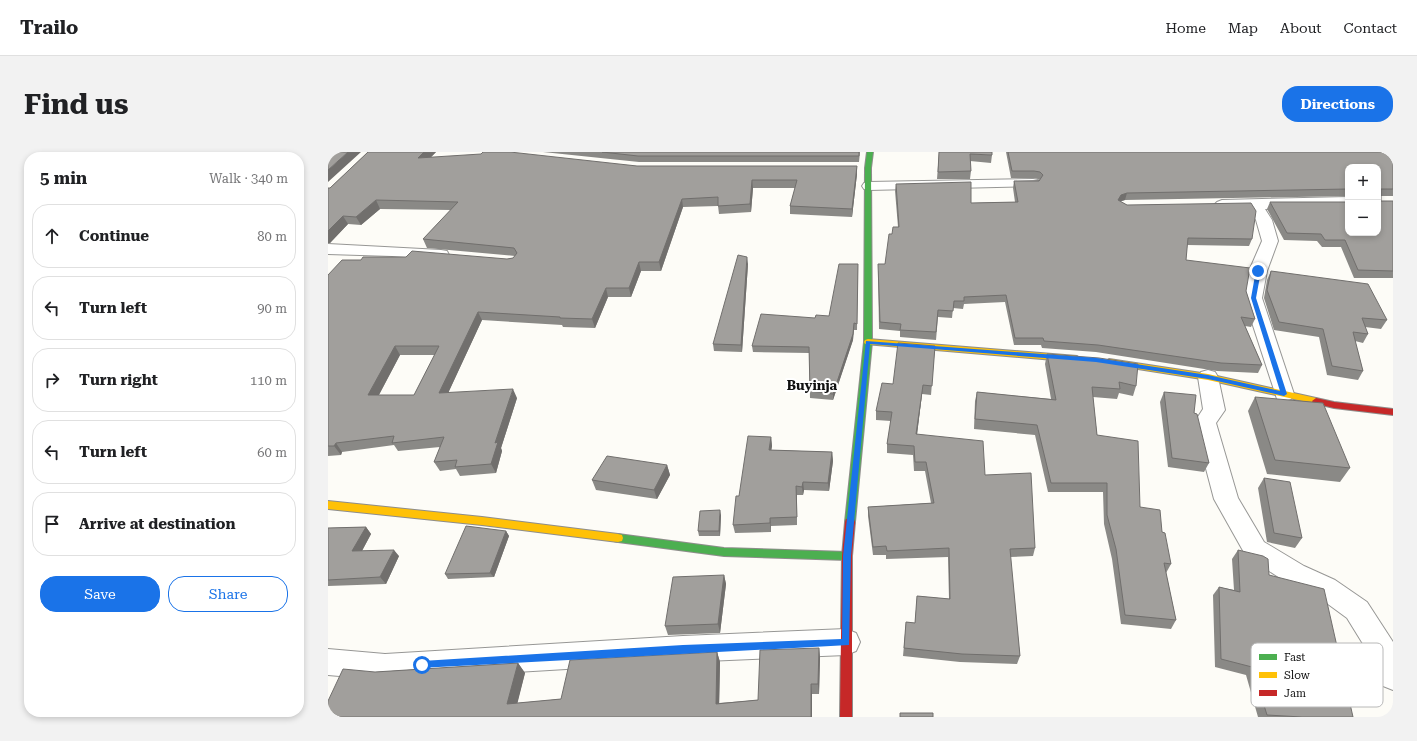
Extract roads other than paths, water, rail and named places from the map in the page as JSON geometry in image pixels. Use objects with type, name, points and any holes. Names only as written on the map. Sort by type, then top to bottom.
[{"type":"street","points":[[846,717],[847,556],[868,342],[868,168],[870,152]]},
{"type":"street","points":[[852,168],[868,168]]},
{"type":"street","points":[[869,186],[1033,183]]},
{"type":"street","points":[[1208,205],[1345,202]]},
{"type":"street","points":[[1254,204],[1264,220],[1270,241],[1258,271],[1254,298],[1284,394]]},
{"type":"street","points":[[328,249],[392,250],[455,256]]},
{"type":"street","points":[[868,342],[1092,360],[1208,377],[1334,405],[1393,412]]},
{"type":"street","points":[[1208,377],[1214,410],[1205,424],[1226,499],[1255,549],[1295,574],[1326,588],[1357,610],[1378,643]]},
{"type":"street","points":[[328,505],[482,521],[724,552],[847,556]]},
{"type":"street","points":[[328,662],[385,667],[683,649],[846,642]]},
{"type":"street","points":[[1383,651],[1389,661],[1393,676]]},
{"type":"district","name":"Buyinja","points":[[812,385]]}]
